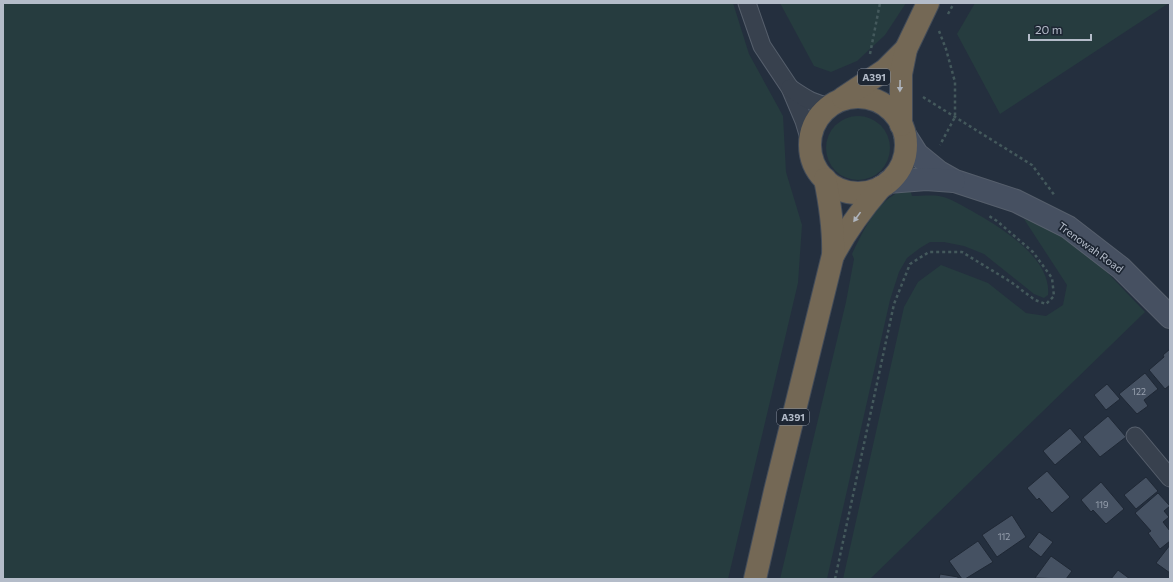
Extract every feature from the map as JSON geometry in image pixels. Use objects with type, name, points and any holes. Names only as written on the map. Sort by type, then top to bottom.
[{"type":"highway","name":"A391","points":[[903,130],[900,74],[906,48],[928,3]]},
{"type":"highway","name":"A391","points":[[834,103],[881,73],[906,48]]},
{"type":"highway","points":[[856,97],[874,100],[890,110],[897,117],[903,130],[906,143],[903,161],[894,176],[884,184],[865,192],[852,192],[839,189],[819,173],[812,158],[810,141],[814,124],[824,111],[834,103],[856,97]]},
{"type":"highway","name":"A391","points":[[755,579],[833,255],[834,235],[825,179]]},
{"type":"highway","name":"A391","points":[[833,255],[845,233],[863,208],[884,184]]},
{"type":"street","points":[[747,3],[762,46],[790,88],[810,141]]},
{"type":"street","points":[[790,88],[817,104],[834,103]]},
{"type":"street","name":"Trenowah Road","points":[[903,130],[917,154],[939,172],[955,181],[1016,201],[1068,227],[1121,268],[1170,317]]},
{"type":"street","name":"Trenowah Road","points":[[884,184],[926,178],[955,181]]},
{"type":"street","points":[[1135,436],[1170,478]]},
{"type":"path","points":[[880,3],[868,65],[881,73]]},
{"type":"path","points":[[945,20],[954,3]]},
{"type":"path","points":[[929,164],[955,116],[955,82],[946,49],[939,31],[942,26]]},
{"type":"path","points":[[901,84],[1032,165],[1064,207],[1068,227]]},
{"type":"path","points":[[835,579],[894,304],[910,264],[930,252],[962,252],[1011,282],[1035,300],[1046,304],[1054,296],[1052,278],[1033,252],[997,221],[986,215]]},
{"type":"green space","points":[[3,3],[733,3],[749,54],[783,116],[786,172],[802,225],[798,283],[728,579],[3,579]]},
{"type":"green space","points":[[780,3],[906,3],[885,35],[857,61],[831,72],[814,66]]},
{"type":"green space","points":[[975,3],[1169,3],[1000,114],[957,34]]},
{"type":"green space","points":[[858,116],[876,122],[884,130],[890,148],[884,166],[876,174],[858,180],[840,174],[832,166],[826,148],[832,130],[840,122]]},
{"type":"green space","points":[[910,189],[912,196],[939,196],[952,200],[1009,235],[1033,256],[1042,269],[1047,281],[1048,295],[1044,298],[1034,294],[984,254],[964,246],[944,242],[930,242],[907,258],[899,272],[890,300],[827,579],[780,579],[846,302],[854,259],[852,254],[874,214],[882,205],[890,197]]},
{"type":"green space","points":[[1024,219],[1054,230],[1105,270],[1145,312],[870,579],[843,579],[904,307],[918,282],[941,265],[988,283],[1026,313],[1046,316],[1063,305],[1067,285]]},
{"type":"building","points":[[1170,349],[1170,385],[1165,389],[1149,370],[1164,357],[1163,355]]},
{"type":"building","points":[[1145,373],[1158,389],[1144,400],[1148,406],[1137,414],[1119,394]]},
{"type":"building","points":[[1107,384],[1120,399],[1106,410],[1094,395]]},
{"type":"building","points":[[1108,416],[1126,437],[1100,457],[1083,437]]},
{"type":"building","points":[[1070,428],[1082,442],[1055,465],[1043,451]]},
{"type":"building","points":[[1047,471],[1070,497],[1052,513],[1039,498],[1037,500],[1027,488]]},
{"type":"building","points":[[1146,477],[1158,491],[1136,509],[1124,495]]},
{"type":"building","points":[[1101,482],[1124,509],[1106,524],[1093,510],[1091,512],[1081,500]]},
{"type":"building","points":[[1158,493],[1170,506],[1164,511],[1169,517],[1163,522],[1170,531],[1170,541],[1160,549],[1148,533],[1151,531],[1135,513]]},
{"type":"building","points":[[1012,515],[1026,537],[997,557],[982,535]]},
{"type":"building","points":[[1039,532],[1053,542],[1041,557],[1028,547]]},
{"type":"building","points":[[978,541],[993,562],[965,579],[962,579],[949,561]]},
{"type":"building","points":[[1170,545],[1170,573],[1156,563]]},
{"type":"building","points":[[1051,556],[1072,571],[1066,579],[1035,578]]},
{"type":"building","points":[[1118,570],[1130,579],[1111,579]]},
{"type":"building","points":[[940,574],[958,577],[958,579],[939,579]]}]
